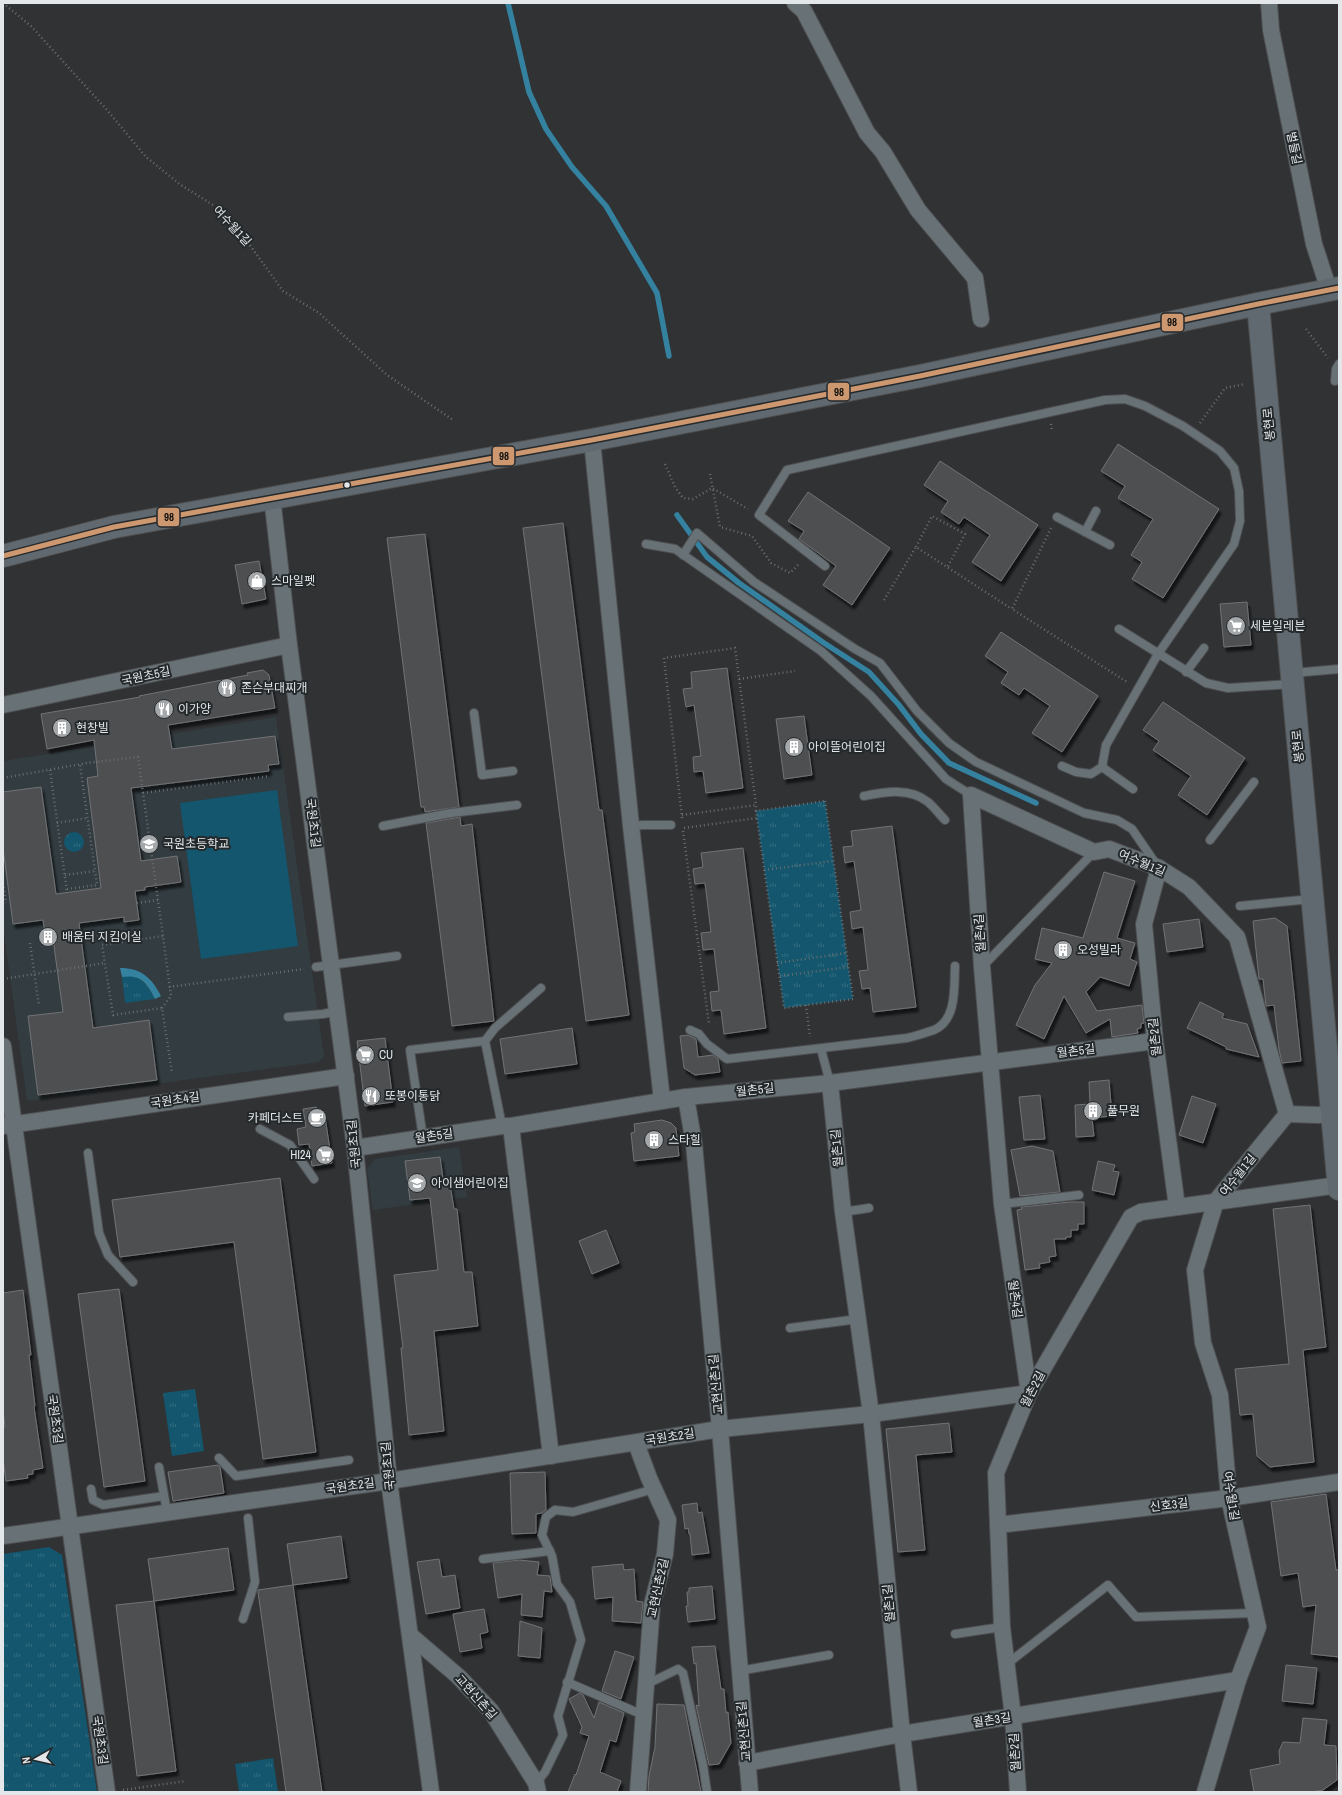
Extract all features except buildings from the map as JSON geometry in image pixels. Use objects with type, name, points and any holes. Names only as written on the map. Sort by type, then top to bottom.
[{"type":"street","name":"벌들길","points":[[1269,3],[1274,46],[1314,244],[1334,289]]},
{"type":"street","points":[[802,6],[867,133],[883,152],[918,210],[975,278],[981,319]]},
{"type":"street","points":[[3,556],[114,527],[272,497],[592,440],[920,376],[1334,289]]},
{"type":"street","name":"봉현로","points":[[1258,304],[1312,899],[1330,1058],[1335,1113],[1339,1189]]},
{"type":"street","points":[[592,440],[631,826],[662,1100]]},
{"type":"street","name":"국원초1길","points":[[272,497],[324,966],[338,1011],[355,1148],[389,1480],[431,1792]]},
{"type":"street","name":"국원초5길","points":[[3,705],[289,645]]},
{"type":"street","points":[[971,796],[1094,852]]},
{"type":"street","name":"월촌4길","points":[[971,796],[982,967],[1002,1204],[1029,1393]]},
{"type":"street","name":"여수월1길","points":[[1094,852],[1109,850],[1159,868],[1189,887],[1237,937],[1287,1114],[1216,1201],[1195,1270],[1203,1343],[1220,1395],[1229,1498],[1258,1627],[1238,1680],[1205,1792]]},
{"type":"street","name":"월촌2길","points":[[1159,868],[1144,924],[1155,1041],[1177,1207]]},
{"type":"street","name":"월촌5길","points":[[355,1148],[506,1126],[662,1100],[830,1083],[1155,1041]]},
{"type":"street","name":"국원초3길","points":[[3,1046],[9,1125],[69,1527],[114,1791]]},
{"type":"street","name":"국원초4길","points":[[9,1125],[346,1076]]},
{"type":"street","name":"월촌1길","points":[[830,1083],[843,1212],[871,1414],[909,1792]]},
{"type":"street","name":"교현신촌1길","points":[[686,1097],[694,1144],[720,1429],[750,1792]]},
{"type":"street","points":[[1287,1114],[1335,1113]]},
{"type":"street","points":[[506,1126],[551,1456]]},
{"type":"street","name":"월촌2길","points":[[1018,1792],[1013,1717],[1002,1627],[996,1473],[1029,1393],[1131,1217],[1141,1212],[1339,1185]]},
{"type":"street","points":[[720,1429],[871,1414],[1029,1393]]},
{"type":"street","name":"국원초2길","points":[[3,1536],[551,1456],[720,1429]]},
{"type":"street","name":"교현신촌2길","points":[[636,1443],[668,1520],[665,1554],[652,1605],[638,1792]]},
{"type":"street","name":"신호3길","points":[[998,1525],[1229,1498],[1339,1482]]},
{"type":"street","name":"교현신촌길","points":[[410,1635],[459,1677],[491,1711],[537,1788]]},
{"type":"street","name":"월촌3길","points":[[747,1763],[902,1734],[1238,1680]]},
{"type":"lane","points":[[1335,381],[1338,366]]},
{"type":"lane","points":[[825,566],[759,515],[787,470],[1105,400],[1125,400],[1145,406],[1220,450],[1234,468],[1239,491],[1240,521],[1234,544],[1158,654],[1106,745],[1102,767],[1091,774],[1076,772],[1062,766]]},
{"type":"lane","points":[[1085,532],[1096,511]]},
{"type":"lane","points":[[1057,516],[1110,545]]},
{"type":"lane","points":[[683,555],[697,533],[754,582],[855,649],[880,662],[917,712],[949,743],[976,762],[1084,813],[1117,820],[1132,829],[1159,868]]},
{"type":"lane","points":[[646,544],[675,549],[821,652],[871,696],[946,779],[971,796]]},
{"type":"lane","points":[[1119,629],[1186,672],[1206,683],[1228,688],[1339,670]]},
{"type":"lane","points":[[1186,672],[1204,648]]},
{"type":"lane","points":[[474,713],[482,775],[513,771]]},
{"type":"lane","points":[[1102,767],[1133,789]]},
{"type":"lane","points":[[1210,840],[1254,782]]},
{"type":"lane","points":[[864,796],[893,791],[914,794],[928,801],[945,820]]},
{"type":"lane","points":[[383,826],[451,813],[517,805]]},
{"type":"lane","points":[[631,826],[643,824],[671,825]]},
{"type":"lane","points":[[982,967],[1094,852]]},
{"type":"lane","points":[[1240,906],[1312,899]]},
{"type":"lane","points":[[324,966],[397,956]]},
{"type":"lane","points":[[690,1030],[698,1034],[707,1044],[727,1059],[907,1038],[935,1029],[949,1018],[953,999],[955,966]]},
{"type":"lane","points":[[423,1138],[410,1050],[485,1041],[495,1028],[541,988]]},
{"type":"lane","points":[[288,1017],[338,1011]]},
{"type":"lane","points":[[485,1041],[506,1126]]},
{"type":"lane","points":[[821,1049],[830,1083]]},
{"type":"lane","points":[[260,1129],[290,1144],[314,1179]]},
{"type":"lane","points":[[88,1153],[99,1234],[108,1255],[133,1282]]},
{"type":"lane","points":[[1002,1204],[1079,1195]]},
{"type":"lane","points":[[843,1212],[869,1208]]},
{"type":"lane","points":[[790,1328],[858,1319]]},
{"type":"lane","points":[[219,1458],[236,1476],[349,1460]]},
{"type":"lane","points":[[159,1467],[167,1512]]},
{"type":"lane","points":[[91,1489],[93,1500],[103,1505],[164,1496]]},
{"type":"lane","points":[[537,1788],[563,1735],[558,1716],[567,1682],[581,1640],[570,1602],[557,1584],[552,1556],[542,1535],[546,1517],[555,1510],[573,1512],[654,1489]]},
{"type":"lane","points":[[244,1619],[256,1582],[248,1518]]},
{"type":"lane","points":[[483,1559],[550,1551]]},
{"type":"lane","points":[[1007,1664],[1108,1585],[1136,1617],[1255,1613]]},
{"type":"lane","points":[[955,1634],[1002,1627]]},
{"type":"lane","points":[[739,1671],[829,1655]]},
{"type":"lane","points":[[645,1685],[678,1669],[683,1673],[703,1765],[707,1792]]},
{"type":"lane","points":[[567,1682],[643,1715]]},
{"type":"path","name":"여수월1길","points":[[3,4],[31,26],[107,110],[146,158],[181,185],[213,205],[241,232],[283,291],[319,312],[387,375],[453,420]]},
{"type":"path","points":[[1306,329],[1338,366]]},
{"type":"path","points":[[1192,433],[1225,388],[1251,382]]},
{"type":"path","points":[[665,464],[675,487],[683,498],[693,499],[712,488]]},
{"type":"path","points":[[710,474],[720,528],[752,536],[771,563],[790,573],[808,553]]},
{"type":"path","points":[[712,488],[759,515]]},
{"type":"path","points":[[884,600],[916,547],[932,516],[965,534],[947,568]]},
{"type":"path","points":[[1012,609],[1057,516]]},
{"type":"path","points":[[916,547],[1138,689]]},
{"type":"path","points":[[709,1027],[683,828],[664,658],[735,648],[756,805],[756,811],[764,870],[784,1008],[852,999],[825,802],[756,811]]},
{"type":"path","points":[[739,679],[795,670]]},
{"type":"path","points":[[3,778],[138,757],[163,936],[169,987],[171,996],[162,1008],[113,1015],[102,945],[163,936]]},
{"type":"path","points":[[50,770],[67,890],[97,885],[80,765]]},
{"type":"path","points":[[143,793],[270,776]]},
{"type":"path","points":[[682,815],[756,805]]},
{"type":"path","points":[[57,823],[88,818]]},
{"type":"path","points":[[683,828],[757,818]]},
{"type":"path","points":[[764,870],[833,861]]},
{"type":"path","points":[[65,875],[95,871]]},
{"type":"path","points":[[3,883],[6,903]]},
{"type":"path","points":[[137,903],[158,900]]},
{"type":"path","points":[[30,943],[39,1006]]},
{"type":"path","points":[[777,963],[846,953]]},
{"type":"path","points":[[3,979],[105,963]]},
{"type":"path","points":[[169,987],[324,966]]},
{"type":"path","points":[[780,976],[848,967]]},
{"type":"path","points":[[803,1039],[810,1038],[806,1005]]},
{"type":"path","points":[[162,1008],[172,1073]]},
{"type":"path","points":[[114,1791],[186,1781]]},
{"type":"shaded area","name":"국원초등학교","points":[[276,717],[324,1056],[319,1062],[27,1101],[3,926],[3,761]]},
{"type":"shaded area","points":[[120,968],[127,968],[145,975],[154,984],[161,996],[155,999],[146,984],[139,978],[129,976],[122,977]]},
{"type":"shaded area","name":"아이샘어린이집","points":[[459,1147],[467,1197],[373,1210],[367,1169],[375,1159]]},
{"type":"green space","points":[[277,790],[298,946],[201,959],[180,803]]},
{"type":"green space","points":[[825,801],[853,999],[784,1008],[756,811]]},
{"type":"green space","points":[[70,832],[78,832],[84,838],[84,846],[78,852],[70,852],[64,846],[64,838]]},
{"type":"green space","points":[[132,975],[146,984],[155,999],[125,1003],[122,977]]},
{"type":"green space","points":[[195,1389],[204,1451],[172,1456],[163,1393]]},
{"type":"green space","points":[[49,1547],[62,1555],[97,1792],[3,1792],[3,1554]]},
{"type":"green space","points":[[273,1758],[278,1792],[239,1792],[235,1764]]},
{"type":"waterway","points":[[508,3],[529,92],[546,129],[572,167],[606,206],[657,293],[669,356]]},
{"type":"waterway","points":[[677,515],[707,557],[739,583],[824,643],[869,672],[899,705],[921,734],[949,763],[1036,803]]},
{"type":"transit line","name":"98","points":[[3,556],[114,527],[592,440],[920,376],[1339,288]]},
{"type":"place","name":"스마일펫","points":[[257,581]]},
{"type":"place","name":"세븐일레븐","points":[[1236,626]]},
{"type":"place","name":"존슨부대찌개","points":[[227,688]]},
{"type":"place","name":"이가양","points":[[164,709]]},
{"type":"place","name":"현창빌","points":[[62,728]]},
{"type":"place","name":"아이뜰어린이집","points":[[794,747]]},
{"type":"place","name":"국원초등학교","points":[[149,844]]},
{"type":"place","name":"배움터 지킴이실","points":[[48,937]]},
{"type":"place","name":"오성빌라","points":[[1063,950]]},
{"type":"place","name":"CU","points":[[365,1055]]},
{"type":"place","name":"또봉이통닭","points":[[371,1096]]},
{"type":"place","name":"풀무원","points":[[1093,1111]]},
{"type":"place","name":"카페더스트","points":[[317,1118]]},
{"type":"place","name":"스타힐","points":[[654,1140]]},
{"type":"place","name":"HI24","points":[[325,1155]]},
{"type":"place","name":"아이샘어린이집","points":[[417,1183]]}]
